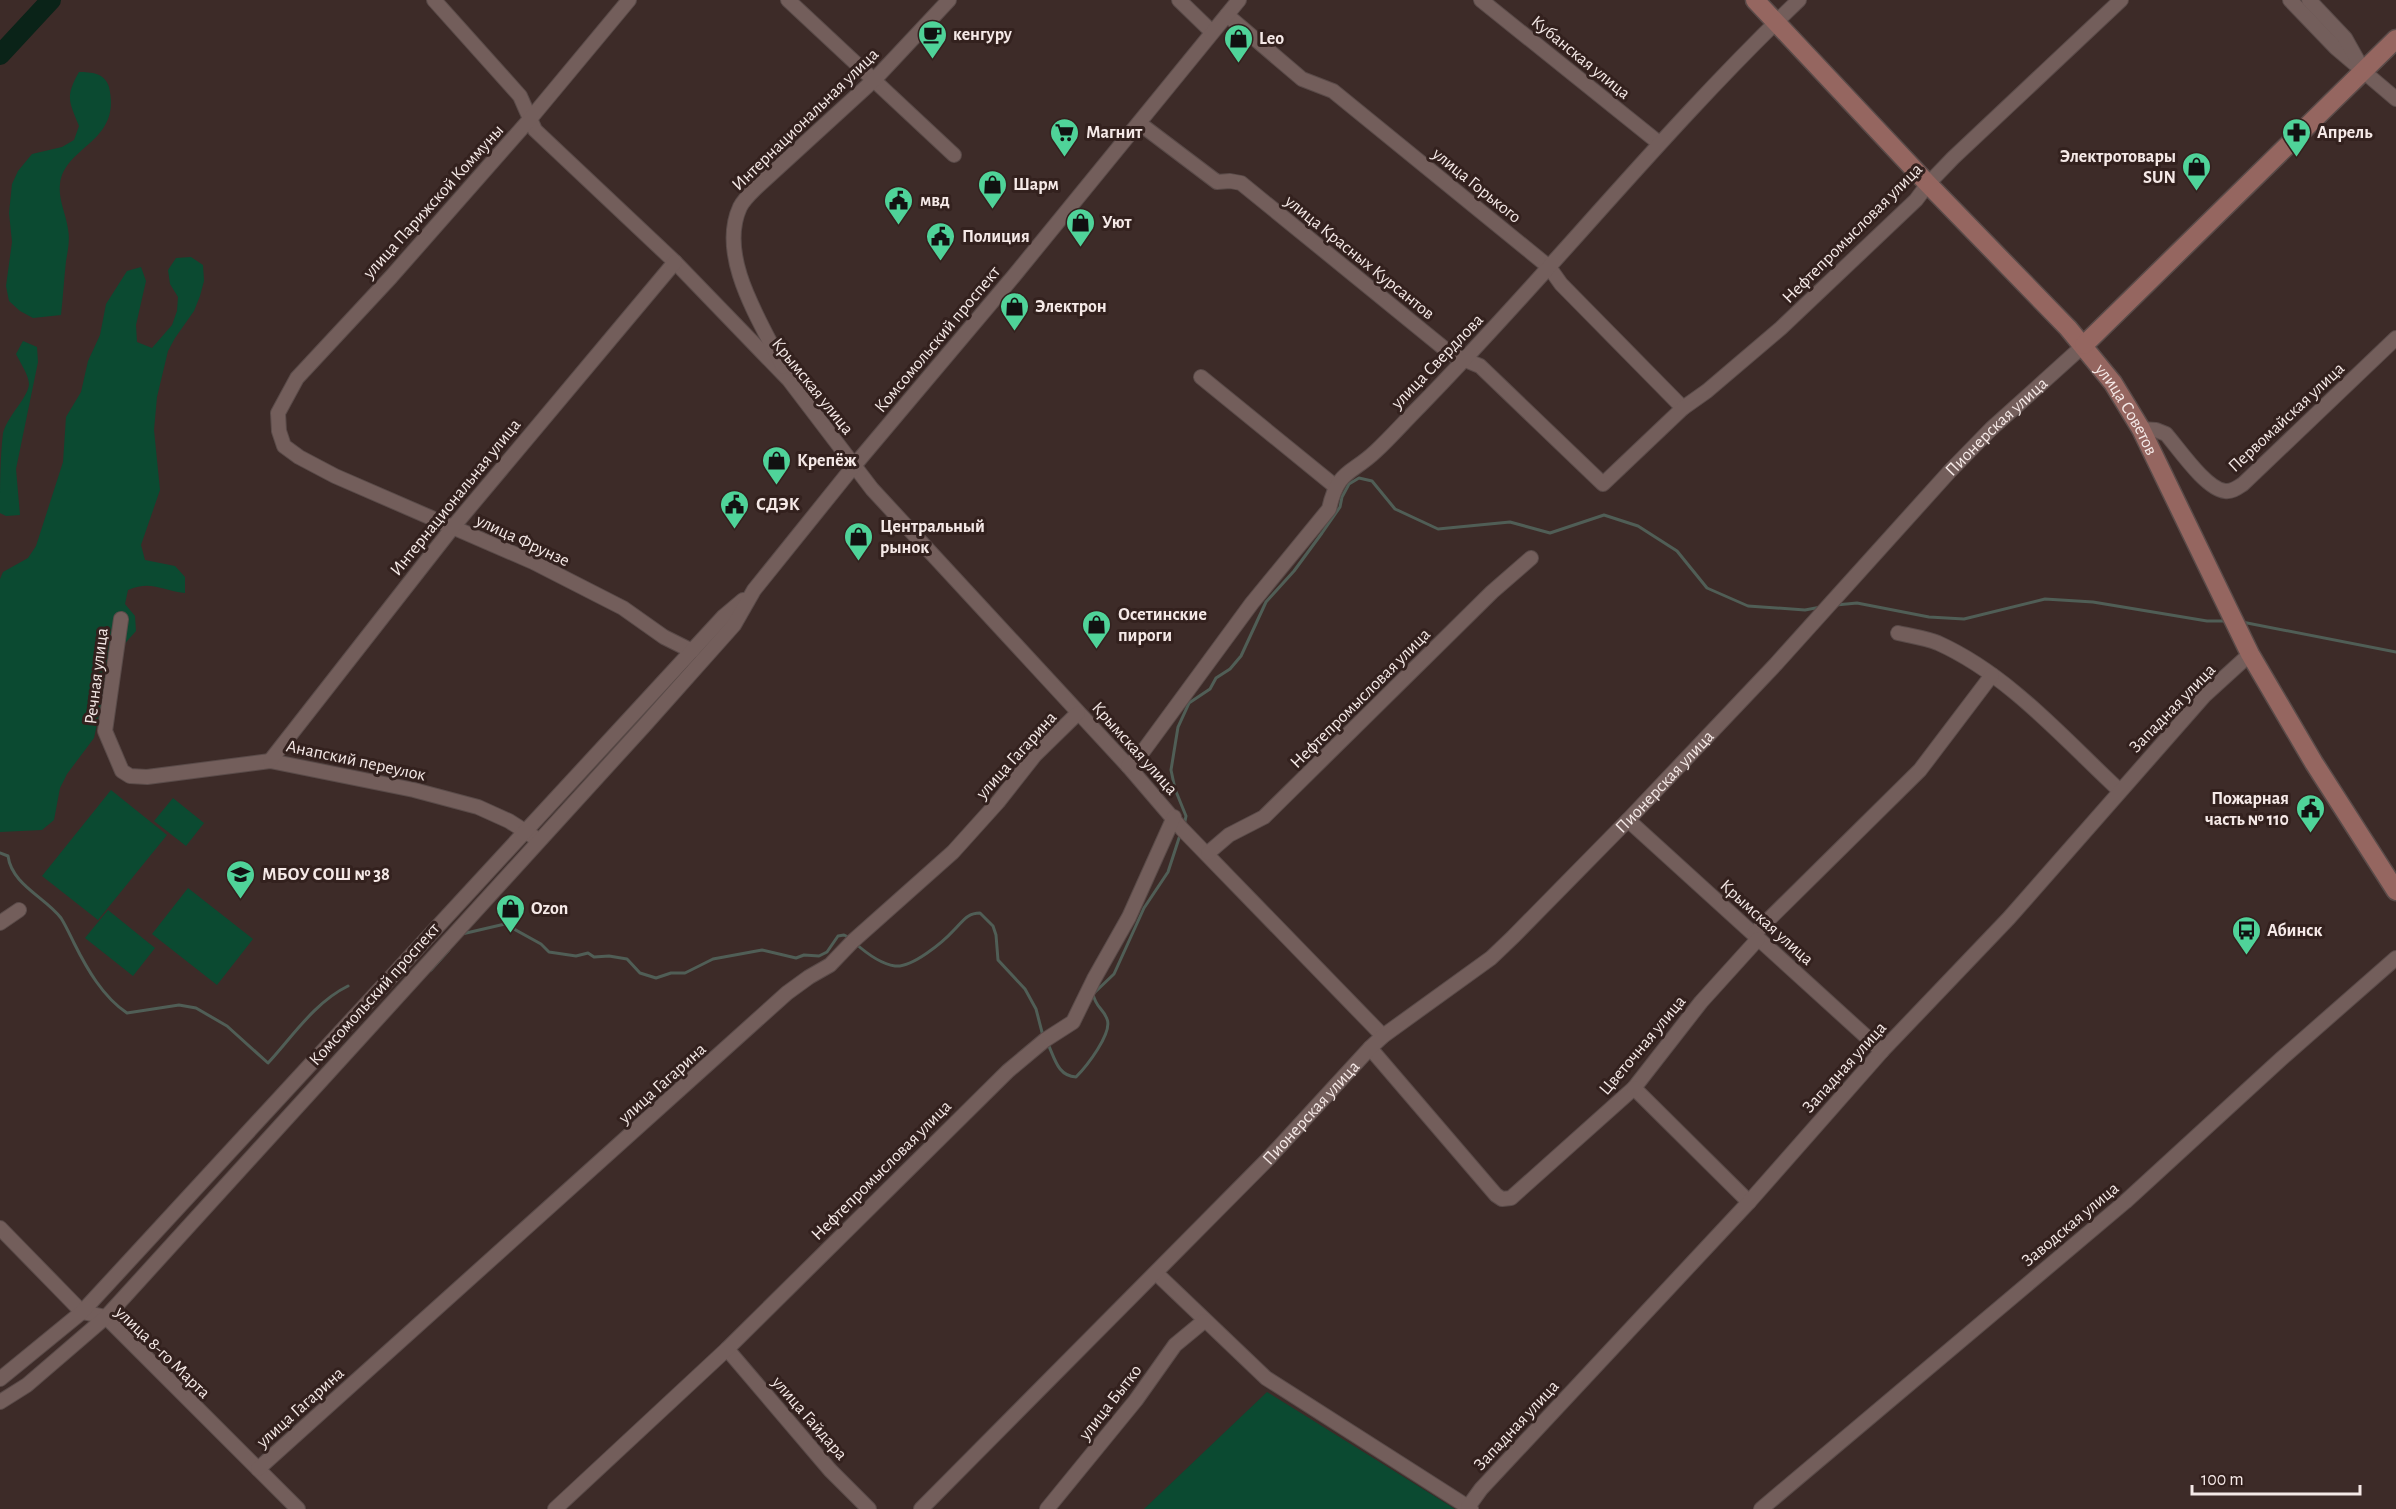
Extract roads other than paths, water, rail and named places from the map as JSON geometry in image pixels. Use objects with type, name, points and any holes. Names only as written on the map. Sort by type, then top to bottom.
[{"type":"main road","name":"улица Советов","points":[[1755,0],[2084,345],[2113,382],[2141,429],[2250,654],[2314,763],[2396,891]]},
{"type":"main road","name":"Пионерская улица","points":[[2084,345],[2396,39]]},
{"type":"street","name":"Крымская улица","points":[[434,0],[515,89],[535,130],[675,262],[789,380],[853,467],[1128,766],[1182,829],[1383,1036]]},
{"type":"street","name":"улица Парижской Коммуны","points":[[279,431],[278,413],[297,378],[391,277],[530,119],[629,0]]},
{"type":"street","points":[[788,0],[954,155]]},
{"type":"street","name":"Интернациональная улица","points":[[789,380],[738,273],[732,242],[734,225],[741,205],[758,186],[875,79],[949,0]]},
{"type":"street","points":[[1179,0],[1212,32]]},
{"type":"street","name":"Комсомольский проспект","points":[[0,1379],[82,1312],[533,836],[644,726],[734,625],[754,590],[853,467],[1239,0]]},
{"type":"street","name":"улица Свердлова","points":[[1128,766],[1144,750],[1252,603],[1329,509],[1336,487],[1346,472],[1374,453],[1466,359],[1659,143],[1799,0]]},
{"type":"street","name":"Нефтепромысловая улица","points":[[1603,484],[1683,408],[1707,391],[1781,328],[2121,0]]},
{"type":"street","points":[[2290,0],[2336,48],[2396,99]]},
{"type":"street","points":[[2309,0],[2345,38],[2364,70]]},
{"type":"street","name":"Кубанская улица","points":[[1486,1],[1659,143]]},
{"type":"street","name":"улица Горького","points":[[1227,15],[1302,79],[1333,91],[1549,267],[1561,284],[1683,408]]},
{"type":"street","name":"улица Красных Курсантов","points":[[1139,123],[1217,182],[1240,183],[1451,354],[1480,366],[1603,484]]},
{"type":"street","name":"Интернациональная улица","points":[[270,761],[453,527],[675,262]]},
{"type":"street","name":"Первомайская улица","points":[[2141,429],[2156,430],[2166,434],[2212,487],[2227,492],[2234,490],[2396,338]]},
{"type":"street","name":"Пионерская улица","points":[[921,1509],[1268,1160],[1370,1048],[1383,1036],[1491,958],[1628,820],[1776,664],[1950,471],[1991,429],[2084,345]]},
{"type":"street","points":[[1201,377],[1336,487]]},
{"type":"street","name":"улица Фрунзе","points":[[279,431],[284,446],[298,457],[336,476],[533,562],[623,608],[664,637],[692,651]]},
{"type":"street","name":"Нефтепромысловая улица","points":[[1208,854],[1229,835],[1264,817],[1492,592],[1531,558]]},
{"type":"street","name":"Комсомольский проспект","points":[[0,1402],[27,1385],[106,1317],[533,836],[692,651],[724,616],[754,590]]},
{"type":"street","name":"Речная улица","points":[[122,619],[105,731],[122,771]]},
{"type":"street","points":[[1898,633],[1937,642],[1992,675],[2016,694],[2119,790]]},
{"type":"street","name":"Западная улица","points":[[1156,1273],[1266,1378],[1469,1508],[1481,1490],[1749,1202],[1882,1051],[2008,918],[2119,790],[2205,696],[2250,654]]},
{"type":"street","name":"Цветочная улица","points":[[1370,1048],[1490,1189],[1502,1199],[1511,1198],[1634,1088],[1701,1002],[1756,937],[1920,770],[1992,675]]},
{"type":"street","name":"улица Гагарина","points":[[258,1469],[787,993],[830,965],[853,941],[953,852],[998,802],[1035,755],[1078,713]]},
{"type":"street","name":"Анапский переулок","points":[[122,771],[130,776],[147,777],[270,761],[403,787],[468,804],[509,821],[533,836]]},
{"type":"street","name":"Нефтепромысловая улица","points":[[555,1509],[727,1349],[1008,1071],[1045,1040],[1073,1022],[1129,917],[1174,818]]},
{"type":"street","name":"Крымская улица","points":[[1628,820],[1882,1051]]},
{"type":"street","points":[[0,923],[19,910]]},
{"type":"street","name":"Заводская улица","points":[[1761,1509],[2125,1202],[2396,958]]},
{"type":"street","points":[[1634,1088],[1749,1202]]},
{"type":"street","points":[[0,1228],[82,1312]]},
{"type":"street","name":"улица 8-го Марта","points":[[82,1312],[106,1317],[298,1509]]},
{"type":"street","name":"улица Бытко","points":[[1047,1509],[1136,1400],[1175,1344],[1204,1321]]},
{"type":"street","name":"улица Гайдара","points":[[727,1349],[830,1470],[869,1509]]},
{"type":"waterway","points":[[0,55],[51,0]]},
{"type":"waterway","points":[[1184,826],[1186,816],[1175,789],[1171,770],[1178,727],[1189,703],[1210,689],[1216,678],[1230,669],[1241,656],[1266,602],[1294,571],[1322,533],[1340,507],[1349,484],[1359,478],[1372,481],[1395,509],[1438,529],[1510,522],[1550,533],[1604,515],[1638,526],[1677,551],[1707,588],[1748,606],[1805,610],[1821,607]]},
{"type":"waterway","points":[[1836,605],[1857,603],[1929,617],[1964,619],[2045,599],[2093,602],[2207,621],[2226,621]]},
{"type":"waterway","points":[[2242,622],[2396,652]]},
{"type":"waterway","points":[[1048,1044],[1061,1070],[1065,1074],[1076,1077],[1098,1050],[1108,1025],[1093,994],[1114,974],[1144,908],[1168,872],[1181,832]]},
{"type":"waterway","points":[[0,853],[8,856],[11,866],[22,883],[61,918],[96,982],[110,999],[127,1013],[179,1005],[196,1008],[227,1026],[268,1063],[325,1001],[348,986]]},
{"type":"waterway","points":[[855,943],[884,963],[902,966],[918,959],[935,947],[968,916],[980,913],[993,926],[998,960],[1025,989],[1036,1009],[1043,1036]]},
{"type":"waterway","points":[[462,934],[505,924],[541,944],[549,952],[576,956],[588,953],[594,957],[609,956],[627,959],[640,973],[656,978],[671,973],[685,973],[713,959],[762,950],[796,958],[804,955],[819,956],[827,952],[838,936],[844,935],[850,938]]},
{"type":"waterway","points":[[431,970],[449,950]]},
{"type":"place","name":"кенгуру","points":[[932,60]]},
{"type":"place","name":"Leo","points":[[1238,64]]},
{"type":"place","name":"Магнит","points":[[1065,158]]},
{"type":"place","name":"Апрель","points":[[2296,158]]},
{"type":"place","name":"Электротовары SUN","points":[[2197,192]]},
{"type":"place","name":"Шарм","points":[[992,210]]},
{"type":"place","name":"мвд","points":[[899,226]]},
{"type":"place","name":"Уют","points":[[1081,248]]},
{"type":"place","name":"Полиция","points":[[941,262]]},
{"type":"place","name":"Электрон","points":[[1014,332]]},
{"type":"place","name":"Крепёж","points":[[776,486]]},
{"type":"place","name":"СДЭК","points":[[735,530]]},
{"type":"place","name":"Центральный рынок","points":[[859,562]]},
{"type":"place","name":"Осетинские пироги","points":[[1097,650]]},
{"type":"place","name":"Пожарная часть № 110","points":[[2310,834]]},
{"type":"place","name":"МБОУ СОШ № 38","points":[[241,900]]},
{"type":"place","name":"Ozon","points":[[510,934]]},
{"type":"place","name":"Абинск","points":[[2246,956]]}]
